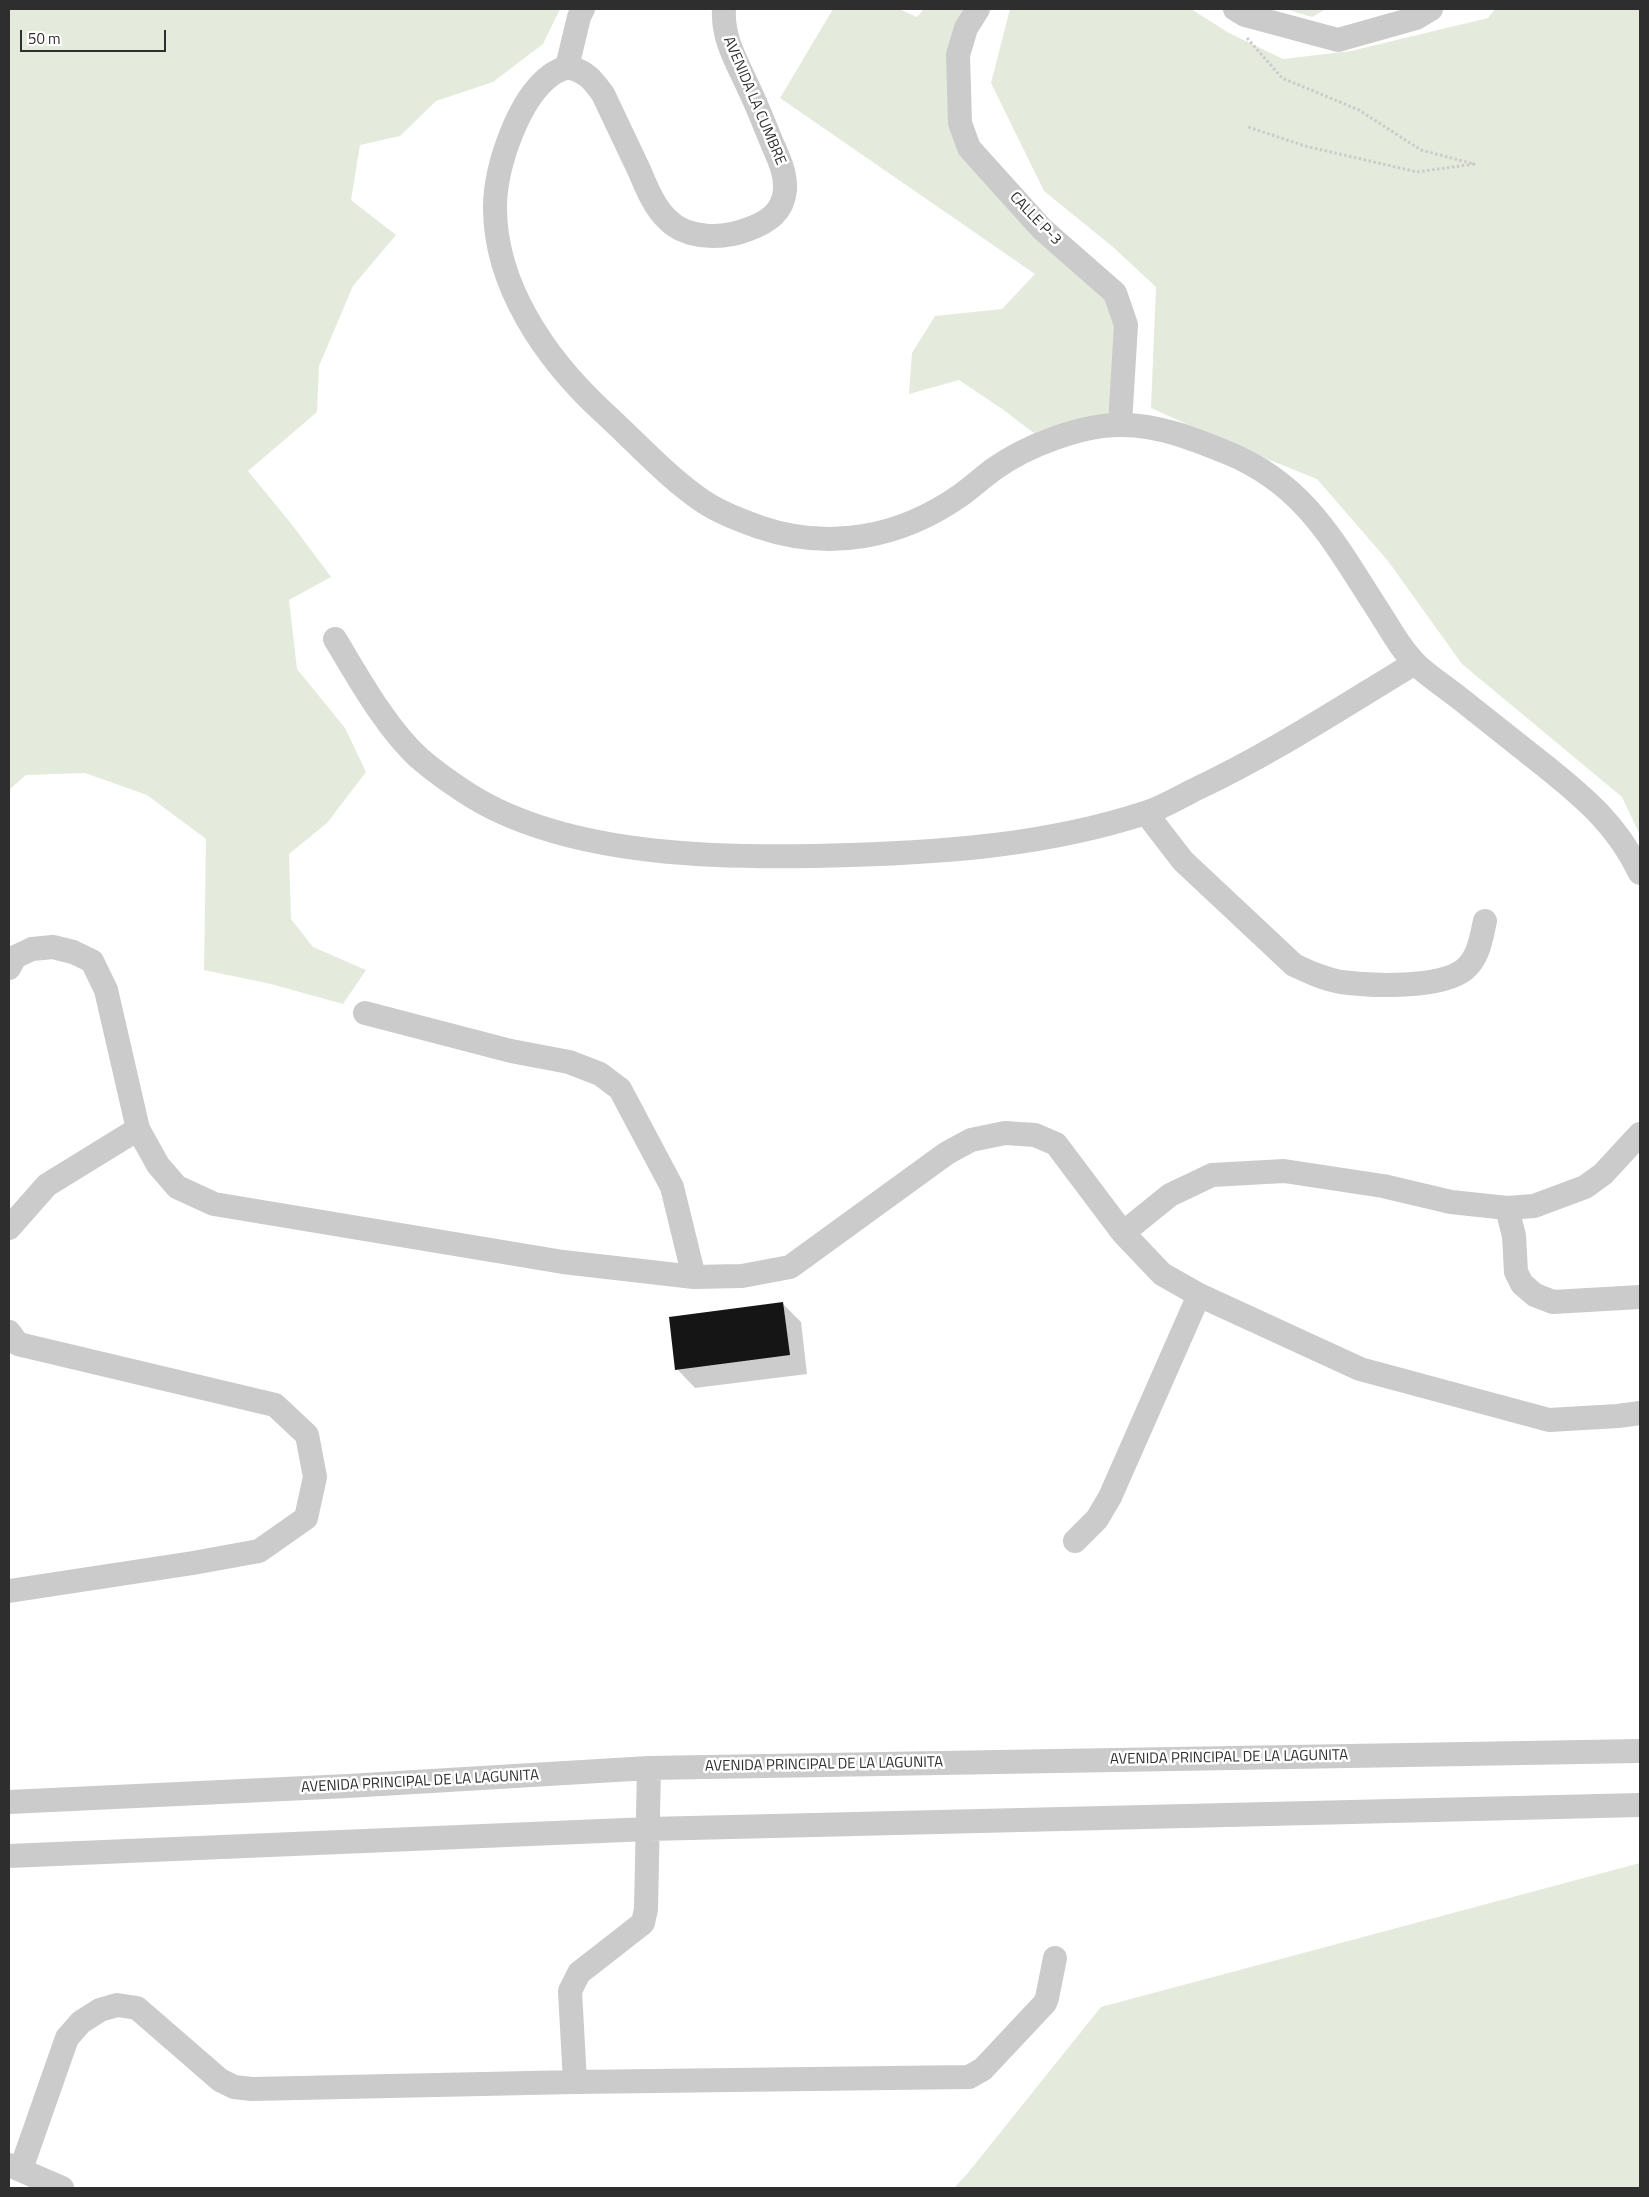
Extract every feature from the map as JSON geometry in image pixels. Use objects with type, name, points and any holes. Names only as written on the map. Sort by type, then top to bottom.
[{"type":"street","name":"AVENIDA LA CUMBRE","points":[[567,67],[579,70],[592,80],[603,94],[651,196],[666,219],[683,230],[710,236],[735,235],[772,218],[782,206],[785,191],[785,174],[751,92],[728,45],[723,17],[724,9]]},
{"type":"street","name":"CALLE P-3","points":[[978,9],[966,28],[958,55],[960,123],[969,148],[1042,229],[1116,293],[1126,325],[1120,424]]},
{"type":"street","points":[[1235,9],[1245,15],[1338,40],[1416,18],[1431,9]]},
{"type":"street","points":[[581,13],[567,67],[552,74],[526,105],[510,138],[498,172],[495,207],[499,239],[510,283],[528,318],[552,357],[593,402],[704,502],[733,518],[778,533],[821,540],[863,537],[886,531],[926,516],[962,495],[997,466],[1038,446],[1079,431],[1120,424],[1159,429],[1225,452],[1266,472],[1294,494],[1320,521],[1415,663],[1585,798],[1608,821],[1640,873]]},
{"type":"street","points":[[335,639],[379,709],[417,756],[469,795],[509,816],[556,833],[616,845],[660,850],[781,858],[890,854],[997,846],[1046,838],[1146,813],[1238,770],[1415,663]]},
{"type":"street","points":[[1146,813],[1183,861],[1294,965],[1314,975],[1341,982],[1385,984],[1444,979],[1464,969],[1478,952],[1485,921]]},
{"type":"street","points":[[9,968],[16,957],[24,953],[53,947],[73,952],[92,961],[106,990],[138,1129],[158,1165],[178,1187],[214,1204],[563,1262],[694,1277],[742,1276],[790,1267],[947,1153],[971,1140],[1005,1133],[1035,1136],[1056,1144],[1123,1233],[1162,1274],[1199,1295],[1360,1369],[1549,1420],[1640,1413]]},
{"type":"street","points":[[364,1013],[511,1050],[568,1062],[600,1074],[620,1089],[672,1187],[694,1277]]},
{"type":"street","points":[[9,1228],[47,1185],[138,1129]]},
{"type":"street","points":[[1123,1233],[1170,1195],[1212,1175],[1284,1171],[1383,1186],[1451,1202],[1507,1208],[1534,1206],[1585,1187],[1603,1174],[1640,1134]]},
{"type":"street","points":[[1507,1208],[1514,1236],[1516,1272],[1522,1284],[1535,1295],[1553,1302],[1640,1297]]},
{"type":"street","points":[[1075,1541],[1097,1519],[1110,1497],[1199,1295]]},
{"type":"street","points":[[9,1332],[18,1344],[275,1405],[307,1434],[315,1477],[306,1518],[259,1551],[193,1563],[9,1590]]},
{"type":"street","name":"AVENIDA PRINCIPAL DE LA LAGUNITA","points":[[9,1802],[358,1786],[649,1768],[1640,1751]]},
{"type":"street","points":[[575,2082],[570,1991],[579,1973],[643,1923],[646,1909],[649,1768]]},
{"type":"street","points":[[9,1856],[649,1829],[1640,1805]]},
{"type":"street","points":[[62,2188],[15,2167],[68,2038],[81,2022],[100,2010],[117,2005],[137,2008],[220,2080],[234,2087],[252,2090],[575,2082],[969,2077],[983,2069],[1045,2003],[1048,1998],[1055,1958]]},
{"type":"path","points":[[1246,37],[1282,78],[1359,110],[1421,150],[1474,164],[1417,172],[1305,146],[1248,127]]},
{"type":"green space","points":[[9,9],[560,9],[543,44],[493,82],[436,101],[400,136],[360,145],[351,200],[396,235],[353,286],[319,366],[317,412],[248,471],[293,526],[331,577],[289,600],[297,669],[345,728],[366,772],[327,823],[289,854],[291,919],[313,947],[366,970],[343,1004],[271,984],[204,970],[206,839],[147,795],[85,773],[26,775],[9,790]]},
{"type":"green space","points":[[833,9],[899,9],[917,17],[924,9],[969,9],[955,32],[960,156],[1042,245],[1120,304],[1115,428],[1043,440],[1005,411],[959,380],[909,394],[912,353],[935,316],[1002,309],[1035,274],[780,98]]},
{"type":"green space","points":[[1010,9],[1191,9],[1229,33],[1283,59],[1351,51],[1488,18],[1495,9],[1640,9],[1640,835],[1622,797],[1462,664],[1388,561],[1317,479],[1237,447],[1151,408],[1156,287],[1113,247],[1044,191],[991,83]]},
{"type":"green space","points":[[1285,9],[1326,9],[1312,17]]},
{"type":"green space","points":[[1640,1863],[1640,2188],[954,2188],[1101,2007]]},
{"type":"building","points":[[783,1302],[790,1355],[675,1370],[669,1317]]}]
